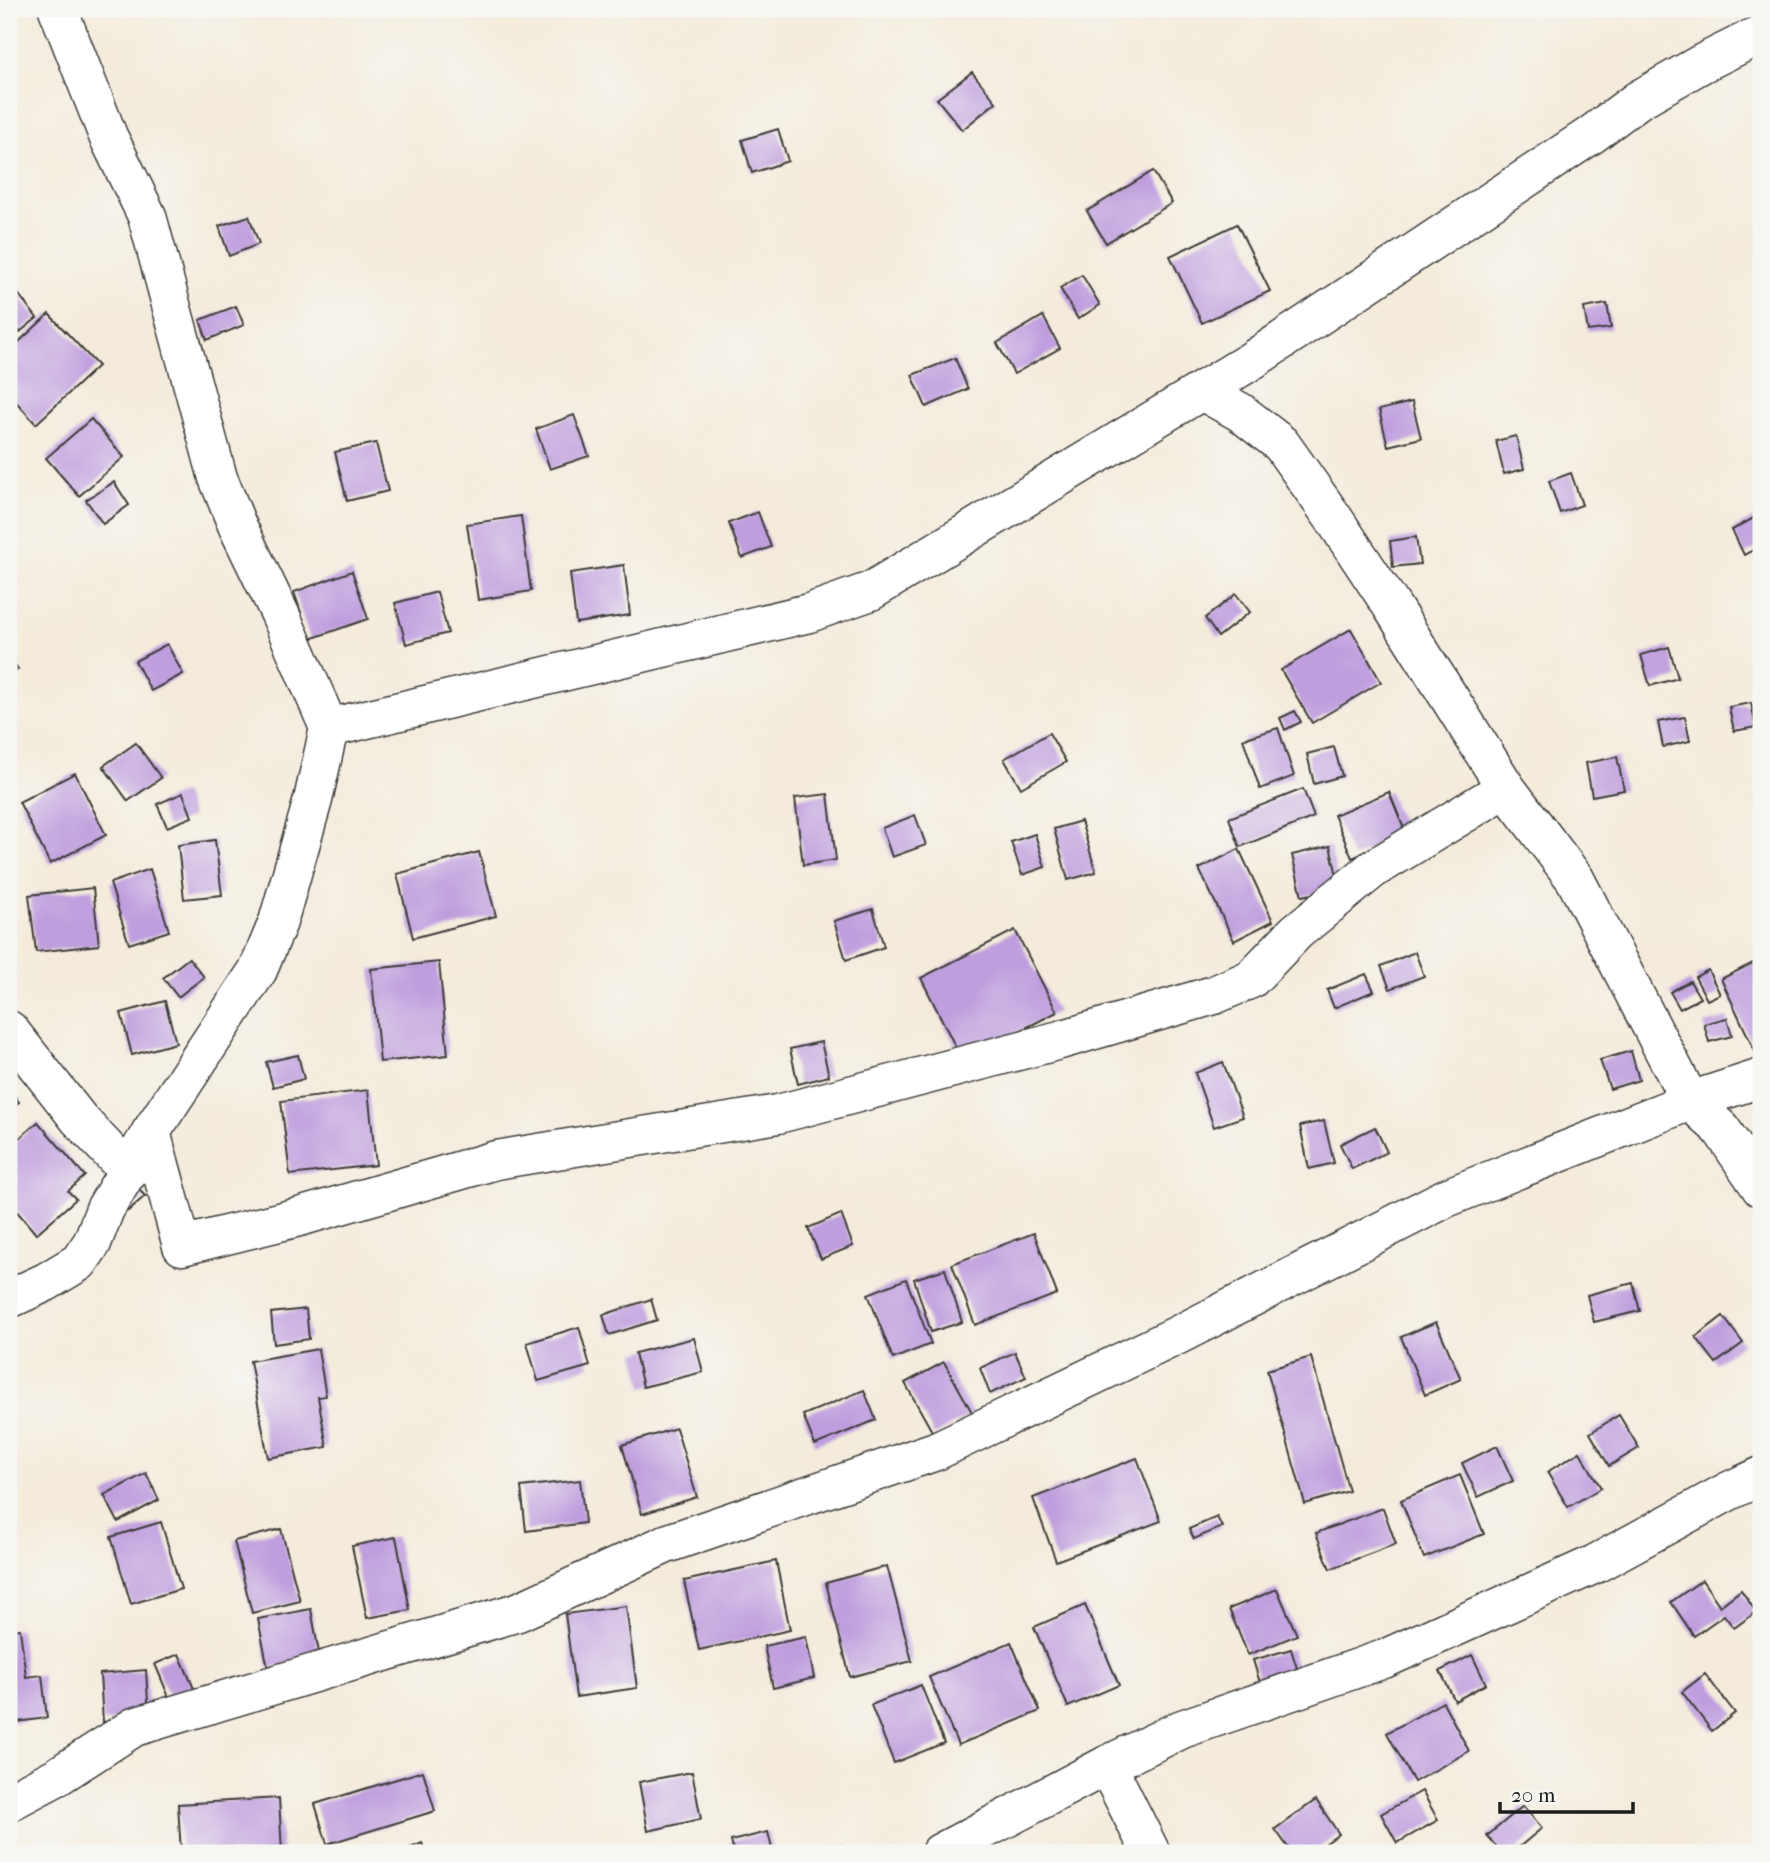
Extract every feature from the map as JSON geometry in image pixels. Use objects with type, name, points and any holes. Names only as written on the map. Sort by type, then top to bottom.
[{"type":"street","points":[[9,1299],[46,1282],[79,1262],[92,1243],[105,1209],[151,1132],[258,970],[278,922],[313,800],[330,728],[218,478],[147,216],[108,136],[58,9]]},
{"type":"street","points":[[330,728],[810,613],[871,591],[1251,361],[1638,100],[1761,34]]},
{"type":"street","points":[[1202,391],[1240,412],[1280,444],[1391,605],[1506,788],[1575,879],[1690,1101],[1721,1129],[1761,1188]]},
{"type":"street","points":[[151,1132],[182,1247],[299,1217],[496,1160],[778,1114],[1060,1040],[1214,995],[1251,979],[1296,932],[1373,869],[1506,788]]},
{"type":"street","points":[[9,1030],[79,1119],[129,1172]]},
{"type":"street","points":[[9,1802],[58,1776],[134,1727],[518,1612],[666,1544],[936,1451],[1178,1335],[1446,1198],[1690,1101],[1761,1078]]},
{"type":"street","points":[[940,1853],[1107,1765],[1182,1729],[1384,1659],[1595,1564],[1761,1476]]},
{"type":"street","points":[[1107,1765],[1151,1853]]},
{"type":"building","points":[[972,72],[996,102],[962,130],[937,99]]},
{"type":"building","points":[[778,129],[788,161],[752,173],[742,140]]},
{"type":"building","points":[[1153,171],[1172,203],[1106,243],[1087,211]]},
{"type":"building","points":[[249,216],[259,244],[229,256],[219,226]]},
{"type":"building","points":[[1237,224],[1270,291],[1202,323],[1170,256]]},
{"type":"building","points":[[1082,275],[1100,305],[1078,319],[1060,288]]},
{"type":"building","points":[[9,282],[37,318],[9,341]]},
{"type":"building","points":[[1607,304],[1611,328],[1588,331],[1584,308]]},
{"type":"building","points":[[236,306],[244,325],[207,340],[200,320]]},
{"type":"building","points":[[49,314],[98,366],[36,424],[9,394],[9,351]]},
{"type":"building","points":[[1043,316],[1060,348],[1014,374],[997,343]]},
{"type":"building","points":[[955,358],[968,389],[926,407],[912,375]]},
{"type":"building","points":[[1412,402],[1421,438],[1388,446],[1379,410]]},
{"type":"building","points":[[574,415],[589,456],[550,469],[536,429]]},
{"type":"building","points":[[91,419],[124,457],[79,496],[46,458]]},
{"type":"building","points":[[1516,436],[1524,469],[1504,474],[1496,441]]},
{"type":"building","points":[[376,443],[388,491],[347,501],[335,452]]},
{"type":"building","points":[[1571,473],[1582,505],[1560,513],[1549,481]]},
{"type":"building","points":[[114,482],[129,505],[103,524],[86,500]]},
{"type":"building","points":[[758,512],[771,547],[742,558],[729,523]]},
{"type":"building","points":[[1761,514],[1761,546],[1744,555],[1732,530]]},
{"type":"building","points":[[521,516],[531,591],[478,600],[467,524]]},
{"type":"building","points":[[1416,537],[1420,564],[1393,567],[1390,541]]},
{"type":"building","points":[[624,565],[630,615],[576,623],[570,573]]},
{"type":"building","points":[[352,571],[368,619],[310,639],[294,592]]},
{"type":"building","points":[[437,592],[448,633],[406,644],[395,603]]},
{"type":"building","points":[[1236,594],[1250,612],[1218,637],[1205,618]]},
{"type":"building","points":[[1351,629],[1381,682],[1312,723],[1281,670]]},
{"type":"building","points":[[167,644],[183,674],[151,691],[135,661]]},
{"type":"building","points":[[1669,647],[1678,678],[1650,686],[1641,655]]},
{"type":"building","points":[[9,657],[18,669],[9,676]]},
{"type":"building","points":[[1751,703],[1756,727],[1734,731],[1729,707]]},
{"type":"building","points":[[1295,711],[1301,722],[1285,730],[1280,718]]},
{"type":"building","points":[[1685,717],[1690,741],[1663,747],[1658,722]]},
{"type":"building","points":[[1278,728],[1294,776],[1260,789],[1243,739]]},
{"type":"building","points":[[1049,733],[1066,762],[1021,788],[1004,759]]},
{"type":"building","points":[[136,743],[161,778],[128,801],[103,766]]},
{"type":"building","points":[[1334,747],[1342,776],[1314,784],[1307,754]]},
{"type":"building","points":[[1617,757],[1624,790],[1592,796],[1586,763]]},
{"type":"building","points":[[75,773],[106,835],[50,864],[19,802]]},
{"type":"building","points":[[1303,789],[1314,817],[1240,847],[1229,818]]},
{"type":"building","points":[[1389,792],[1407,836],[1352,858],[1334,815]]},
{"type":"building","points":[[183,793],[192,817],[167,827],[157,804]]},
{"type":"building","points":[[828,794],[836,860],[803,865],[795,798]]},
{"type":"building","points":[[915,815],[926,845],[892,857],[882,828]]},
{"type":"building","points":[[1081,821],[1096,872],[1068,880],[1054,829]]},
{"type":"building","points":[[1035,834],[1045,867],[1022,875],[1011,842]]},
{"type":"building","points":[[215,840],[222,895],[184,899],[178,845]]},
{"type":"building","points":[[1330,846],[1340,888],[1302,896],[1292,855]]},
{"type":"building","points":[[1239,849],[1273,921],[1234,941],[1199,869]]},
{"type":"building","points":[[479,852],[496,916],[413,938],[397,874]]},
{"type":"building","points":[[150,869],[169,931],[129,944],[110,883]]},
{"type":"building","points":[[93,888],[99,945],[36,952],[29,895]]},
{"type":"building","points":[[873,909],[884,947],[846,960],[834,921]]},
{"type":"building","points":[[1015,930],[1057,1012],[962,1060],[921,978]]},
{"type":"building","points":[[1415,952],[1424,976],[1390,989],[1381,966]]},
{"type":"building","points":[[189,958],[204,977],[178,997],[163,978]]},
{"type":"building","points":[[1761,959],[1761,1064],[1721,979]]},
{"type":"building","points":[[439,962],[448,1055],[380,1062],[371,969]]},
{"type":"building","points":[[1708,970],[1720,994],[1707,1000],[1695,977]]},
{"type":"building","points":[[1366,974],[1374,991],[1334,1008],[1327,990]]},
{"type":"building","points":[[1690,981],[1700,998],[1680,1009],[1670,992]]},
{"type":"building","points":[[165,1001],[176,1043],[132,1055],[121,1013]]},
{"type":"building","points":[[1727,1018],[1732,1036],[1709,1042],[1704,1024]]},
{"type":"building","points":[[821,1042],[829,1076],[798,1084],[790,1049]]},
{"type":"building","points":[[1631,1051],[1639,1080],[1610,1089],[1600,1060]]},
{"type":"building","points":[[298,1055],[304,1079],[273,1087],[266,1062]]},
{"type":"building","points":[[1223,1062],[1243,1117],[1214,1127],[1195,1073]]},
{"type":"building","points":[[9,1088],[19,1102],[9,1110]]},
{"type":"building","points":[[368,1090],[376,1165],[290,1175],[281,1101]]},
{"type":"building","points":[[1324,1121],[1334,1163],[1309,1169],[1300,1126]]},
{"type":"building","points":[[38,1122],[85,1176],[68,1191],[76,1199],[36,1234],[9,1202],[9,1147]]},
{"type":"building","points":[[1375,1127],[1387,1152],[1352,1169],[1340,1144]]},
{"type":"building","points":[[134,1184],[145,1196],[128,1211],[117,1199]]},
{"type":"building","points":[[841,1214],[853,1246],[821,1259],[808,1228]]},
{"type":"building","points":[[1034,1233],[1057,1294],[975,1325],[952,1264]]},
{"type":"building","points":[[945,1269],[962,1322],[931,1332],[914,1279]]},
{"type":"building","points":[[906,1279],[931,1344],[893,1359],[868,1294]]},
{"type":"building","points":[[1633,1283],[1640,1311],[1594,1322],[1587,1295]]},
{"type":"building","points":[[651,1299],[657,1320],[609,1335],[603,1315]]},
{"type":"building","points":[[306,1309],[309,1339],[274,1344],[271,1313]]},
{"type":"building","points":[[1723,1316],[1743,1343],[1716,1363],[1696,1337]]},
{"type":"building","points":[[1436,1322],[1461,1379],[1425,1395],[1401,1337]]},
{"type":"building","points":[[579,1327],[590,1366],[538,1381],[527,1343]]},
{"type":"building","points":[[694,1338],[703,1372],[643,1387],[635,1353]]},
{"type":"building","points":[[318,1349],[326,1396],[318,1397],[327,1447],[268,1458],[250,1361]]},
{"type":"building","points":[[1015,1352],[1026,1377],[990,1394],[980,1368]]},
{"type":"building","points":[[1311,1357],[1349,1491],[1305,1504],[1267,1370]]},
{"type":"building","points":[[944,1362],[973,1414],[934,1435],[905,1383]]},
{"type":"building","points":[[864,1390],[876,1420],[815,1445],[803,1415]]},
{"type":"building","points":[[1619,1415],[1639,1448],[1609,1466],[1590,1433]]},
{"type":"building","points":[[676,1428],[697,1497],[642,1514],[622,1445]]},
{"type":"building","points":[[1497,1446],[1513,1481],[1478,1497],[1462,1463]]},
{"type":"building","points":[[1580,1452],[1601,1488],[1568,1507],[1547,1472]]},
{"type":"building","points":[[1137,1458],[1161,1521],[1056,1561],[1033,1498]]},
{"type":"building","points":[[146,1473],[159,1500],[118,1522],[104,1495]]},
{"type":"building","points":[[1460,1475],[1484,1534],[1424,1558],[1401,1500]]},
{"type":"building","points":[[580,1480],[585,1523],[526,1531],[521,1487]]},
{"type":"building","points":[[1383,1508],[1396,1544],[1330,1569],[1316,1533]]},
{"type":"building","points":[[1217,1517],[1222,1527],[1194,1539],[1189,1529]]},
{"type":"building","points":[[161,1522],[181,1589],[131,1604],[111,1537]]},
{"type":"building","points":[[281,1529],[300,1601],[252,1613],[234,1541]]},
{"type":"building","points":[[396,1537],[410,1610],[367,1618],[352,1546]]},
{"type":"building","points":[[776,1561],[790,1630],[699,1650],[684,1581]]},
{"type":"building","points":[[887,1566],[912,1661],[850,1677],[826,1583]]},
{"type":"building","points":[[1702,1580],[1720,1606],[1741,1590],[1756,1612],[1734,1628],[1724,1615],[1694,1636],[1671,1602]]},
{"type":"building","points":[[1277,1589],[1297,1635],[1248,1655],[1229,1609]]},
{"type":"building","points":[[1085,1605],[1119,1685],[1068,1707],[1034,1627]]},
{"type":"building","points":[[626,1606],[637,1688],[576,1697],[565,1614]]},
{"type":"building","points":[[311,1609],[320,1658],[268,1668],[258,1619]]},
{"type":"building","points":[[20,1629],[26,1677],[42,1675],[47,1718],[9,1723],[9,1630]]},
{"type":"building","points":[[806,1637],[814,1678],[773,1688],[764,1646]]},
{"type":"building","points":[[1011,1642],[1040,1711],[958,1745],[929,1677]]},
{"type":"building","points":[[1291,1649],[1299,1675],[1261,1686],[1253,1660]]},
{"type":"building","points":[[179,1654],[195,1691],[171,1702],[155,1664]]},
{"type":"building","points":[[1472,1655],[1486,1684],[1455,1701],[1440,1671]]},
{"type":"building","points":[[146,1670],[149,1718],[103,1722],[100,1674]]},
{"type":"building","points":[[1705,1674],[1735,1713],[1712,1731],[1682,1692]]},
{"type":"building","points":[[921,1685],[944,1743],[894,1763],[871,1705]]},
{"type":"building","points":[[1443,1702],[1469,1751],[1414,1782],[1387,1733]]},
{"type":"building","points":[[423,1771],[435,1811],[327,1844],[315,1804]]},
{"type":"building","points":[[692,1772],[701,1819],[648,1831],[639,1782]]},
{"type":"building","points":[[1422,1791],[1438,1820],[1397,1843],[1381,1814]]},
{"type":"building","points":[[279,1798],[282,1853],[181,1853],[178,1804]]},
{"type":"building","points":[[1316,1800],[1339,1834],[1312,1853],[1292,1853],[1275,1829]]},
{"type":"building","points":[[1523,1806],[1542,1828],[1512,1853],[1502,1853],[1487,1836]]},
{"type":"building","points":[[9,1830],[20,1853],[9,1853]]},
{"type":"building","points":[[768,1832],[773,1853],[734,1853],[731,1841]]},
{"type":"building","points":[[422,1843],[426,1853],[399,1853]]},
{"type":"building","points":[[842,1845],[843,1853],[819,1853],[818,1850]]}]
